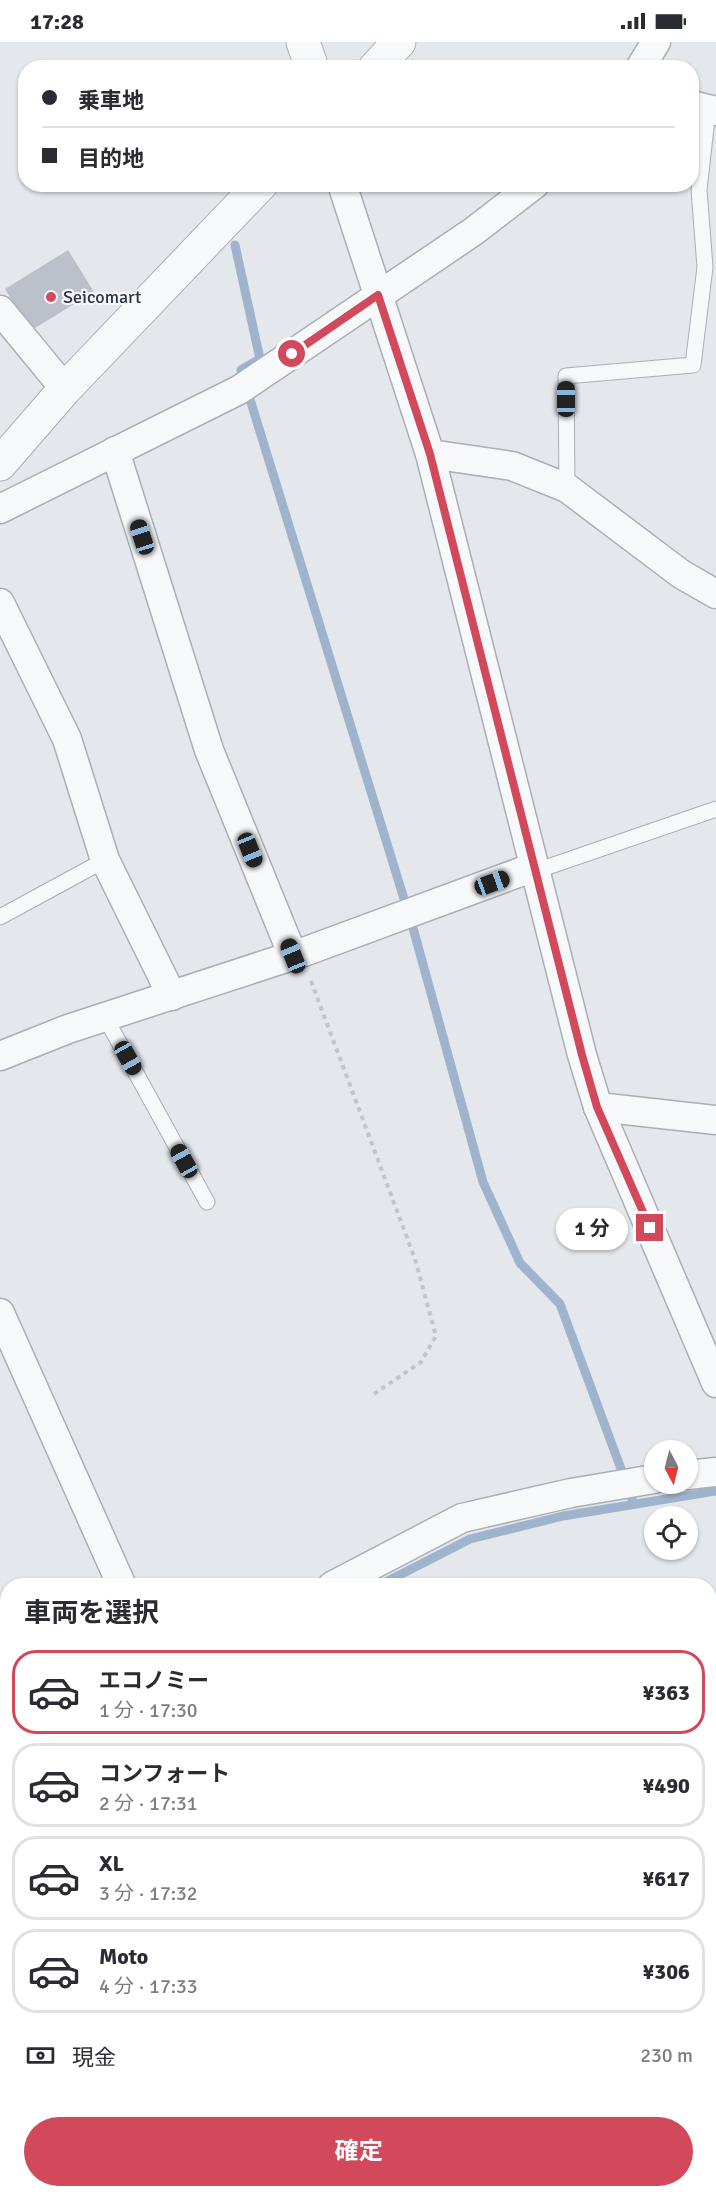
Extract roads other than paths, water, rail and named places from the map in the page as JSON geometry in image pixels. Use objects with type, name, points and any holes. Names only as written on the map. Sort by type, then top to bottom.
[{"type":"street","points":[[303,42],[309,60]]},
{"type":"street","points":[[382,60],[399,42]]},
{"type":"street","points":[[645,60],[656,42]]},
{"type":"street","points":[[0,464],[65,390],[253,192]]},
{"type":"street","points":[[345,192],[430,454],[597,1107],[716,1383]]},
{"type":"street","points":[[0,509],[239,390],[474,231],[525,192]]},
{"type":"street","points":[[0,310],[65,390]]},
{"type":"street","points":[[115,451],[209,750],[297,955]]},
{"type":"street","points":[[430,454],[512,466],[567,488],[681,574],[716,594]]},
{"type":"street","points":[[0,603],[67,739],[105,860],[172,996]]},
{"type":"street","points":[[0,1056],[68,1029],[297,955],[535,869]]},
{"type":"street","points":[[597,1107],[716,1120]]},
{"type":"street","points":[[0,1313],[118,1578]]},
{"type":"street","points":[[698,1474],[716,1472]]},
{"type":"street","points":[[347,1578],[462,1518],[571,1493],[644,1481]]},
{"type":"lane","points":[[567,488],[566,376],[693,365],[705,267],[699,190],[705,109]]},
{"type":"lane","points":[[535,869],[716,809]]},
{"type":"lane","points":[[0,917],[105,860]]},
{"type":"lane","points":[[105,1017],[207,1202]]},
{"type":"waterway","points":[[235,245],[260,359],[241,370],[413,928],[483,1182],[520,1263],[560,1304],[634,1504]]},
{"type":"waterway","points":[[394,1578],[470,1539],[563,1516],[716,1491]]},
{"type":"place","name":"Seicomart","points":[[51,297]]}]
